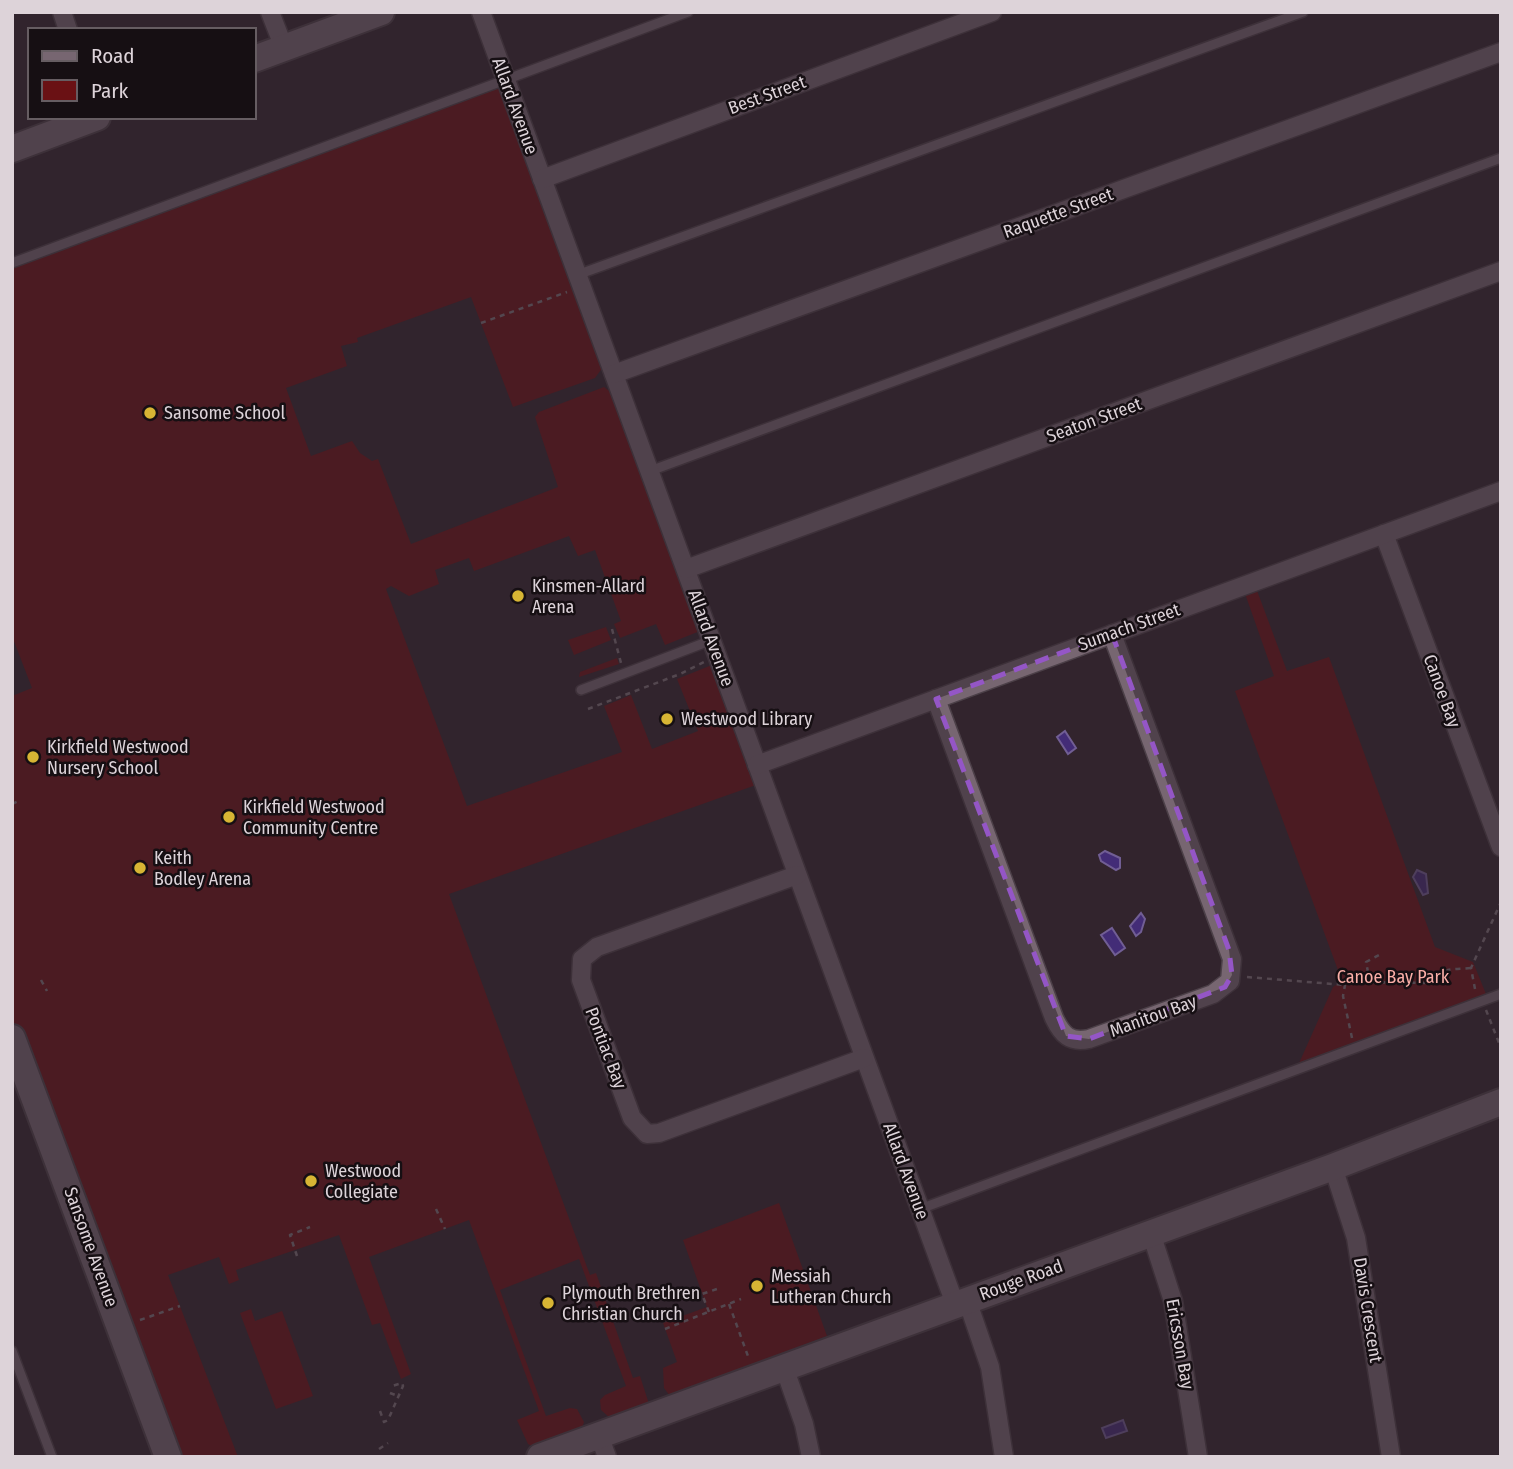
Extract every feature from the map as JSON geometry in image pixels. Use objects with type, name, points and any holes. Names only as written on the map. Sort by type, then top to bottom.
[{"type":"street","points":[[270,12],[284,48]]},
{"type":"street","points":[[256,59],[381,12]]},
{"type":"street","name":"Allard Avenue","points":[[481,12],[920,1209],[961,1302]]},
{"type":"street","name":"Best Street","points":[[541,179],[992,12]]},
{"type":"street","name":"Raquette Street","points":[[614,373],[1501,52]]},
{"type":"street","points":[[12,149],[92,119]]},
{"type":"street","name":"Seaton Street","points":[[687,569],[1501,271]]},
{"type":"street","name":"Sumach Street","points":[[757,765],[1501,491]]},
{"type":"street","name":"Canoe Bay","points":[[1384,534],[1501,848]]},
{"type":"street","points":[[1112,634],[1229,950],[1232,975]]},
{"type":"street","name":"Manitou Bay","points":[[936,699],[1054,1018],[1066,1036],[1075,1041],[1089,1039],[1213,994],[1225,987],[1232,975]]},
{"type":"street","name":"Pontiac Bay","points":[[797,875],[590,950],[582,959],[581,980],[632,1118],[647,1134],[659,1133],[864,1058]]},
{"type":"street","name":"Sansome Avenue","points":[[12,1038],[168,1457]]},
{"type":"street","name":"Rouge Road","points":[[540,1457],[603,1446],[784,1367],[1333,1167],[1501,1102]]},
{"type":"street","name":"Davis Crescent","points":[[1333,1167],[1356,1238],[1391,1457]]},
{"type":"street","name":"Ericsson Bay","points":[[1151,1233],[1173,1301],[1198,1457]]},
{"type":"street","points":[[961,1302],[990,1367],[1004,1457]]},
{"type":"street","points":[[784,1367],[804,1424],[811,1457]]},
{"type":"lane","points":[[12,263],[688,12]]},
{"type":"lane","points":[[577,275],[1303,12]]},
{"type":"lane","points":[[650,471],[1501,158]]},
{"type":"lane","points":[[581,690],[712,640]]},
{"type":"lane","points":[[920,1209],[1501,994]]},
{"type":"lane","points":[[12,1351],[51,1457]]},
{"type":"path","points":[[481,323],[567,292]]},
{"type":"path","points":[[588,709],[680,674],[704,662]]},
{"type":"path","points":[[58,741],[62,746]]},
{"type":"path","points":[[12,804],[21,800]]},
{"type":"path","points":[[1501,902],[1471,968],[1475,990],[1501,1048]]},
{"type":"path","points":[[1370,982],[1366,962],[1379,955]]},
{"type":"path","points":[[1232,975],[1345,985],[1370,982],[1431,983],[1438,972],[1451,968],[1471,968]]},
{"type":"path","points":[[41,979],[47,991]]},
{"type":"path","points":[[1345,985],[1343,996],[1354,1048]]},
{"type":"path","points":[[436,1209],[445,1229]]},
{"type":"path","points":[[297,1256],[290,1235],[310,1227]]},
{"type":"path","points":[[709,1312],[702,1294],[720,1288]]},
{"type":"path","points":[[665,1329],[741,1299]]},
{"type":"path","points":[[729,1304],[750,1359]]},
{"type":"path","points":[[137,1321],[180,1306]]},
{"type":"path","points":[[380,1411],[384,1422],[388,1420],[402,1383],[392,1386]]},
{"type":"path","points":[[390,1393],[398,1396]]},
{"type":"path","points":[[385,1403],[393,1406]]},
{"type":"path","points":[[379,1449],[387,1443]]},
{"type":"highlighted area","points":[[1112,634],[1229,950],[1232,975],[1225,987],[1089,1039],[1066,1036],[936,699]]},
{"type":"green space","points":[[500,86],[603,367],[595,378],[513,407],[471,297],[357,338],[358,342],[341,346],[347,366],[286,388],[311,456],[352,441],[360,453],[372,461],[378,459],[411,544],[558,487],[535,417],[539,412],[604,387],[612,393],[700,631],[665,645],[656,624],[620,638],[614,624],[621,621],[595,550],[578,556],[569,536],[474,571],[469,558],[435,570],[439,584],[409,596],[391,586],[386,589],[467,806],[622,752],[604,706],[631,695],[652,749],[698,731],[677,679],[712,665],[756,785],[449,894],[590,1275],[596,1273],[633,1378],[640,1376],[649,1404],[610,1418],[601,1410],[600,1400],[605,1395],[626,1386],[579,1259],[500,1290],[546,1416],[570,1408],[577,1409],[584,1422],[582,1428],[532,1446],[528,1444],[517,1420],[539,1411],[469,1220],[369,1257],[411,1374],[401,1379],[380,1323],[372,1325],[339,1235],[236,1270],[239,1280],[229,1284],[219,1257],[168,1275],[238,1457],[181,1457],[33,1058],[12,1038],[12,696],[32,688],[12,636],[12,265]]},
{"type":"green space","name":"Canoe Bay Park","points":[[1253,580],[1287,671],[1329,657],[1435,947],[1473,962],[1488,999],[1296,1070],[1333,987],[1342,981],[1235,691],[1274,676],[1242,585]]},
{"type":"green space","points":[[606,627],[611,640],[574,655],[568,640]]},
{"type":"green space","points":[[617,658],[619,664],[579,677],[580,672]]},
{"type":"green space","points":[[779,1203],[827,1336],[670,1396],[664,1388],[663,1368],[677,1362],[663,1323],[707,1307],[683,1240]]},
{"type":"green space","points":[[251,1309],[255,1321],[282,1311],[313,1396],[276,1409],[240,1313]]},
{"type":"shaded area","points":[[1065,731],[1076,748],[1068,754],[1057,737]]},
{"type":"shaded area","points":[[1105,851],[1120,858],[1120,868],[1116,870],[1101,861],[1099,855]]},
{"type":"shaded area","points":[[1417,870],[1426,874],[1428,893],[1423,895],[1413,877]]},
{"type":"shaded area","points":[[1141,913],[1145,919],[1141,932],[1136,936],[1130,926]]},
{"type":"shaded area","points":[[1112,928],[1125,948],[1115,955],[1101,935]]},
{"type":"shaded area","points":[[1123,1420],[1127,1431],[1106,1438],[1102,1428]]},
{"type":"place","name":"Sansome School","points":[[150,413]]},
{"type":"place","name":"Kinsmen-Allard Arena","points":[[518,596]]},
{"type":"place","name":"Westwood Library","points":[[667,719]]},
{"type":"place","name":"Kirkfield Westwood Nursery School","points":[[33,757]]},
{"type":"place","name":"Kirkfield Westwood Community Centre","points":[[229,817]]},
{"type":"place","name":"Keith Bodley Arena","points":[[140,868]]},
{"type":"place","name":"Westwood Collegiate","points":[[311,1181]]},
{"type":"place","name":"Messiah Lutheran Church","points":[[757,1286]]},
{"type":"place","name":"Plymouth Brethren Christian Church","points":[[548,1303]]}]
